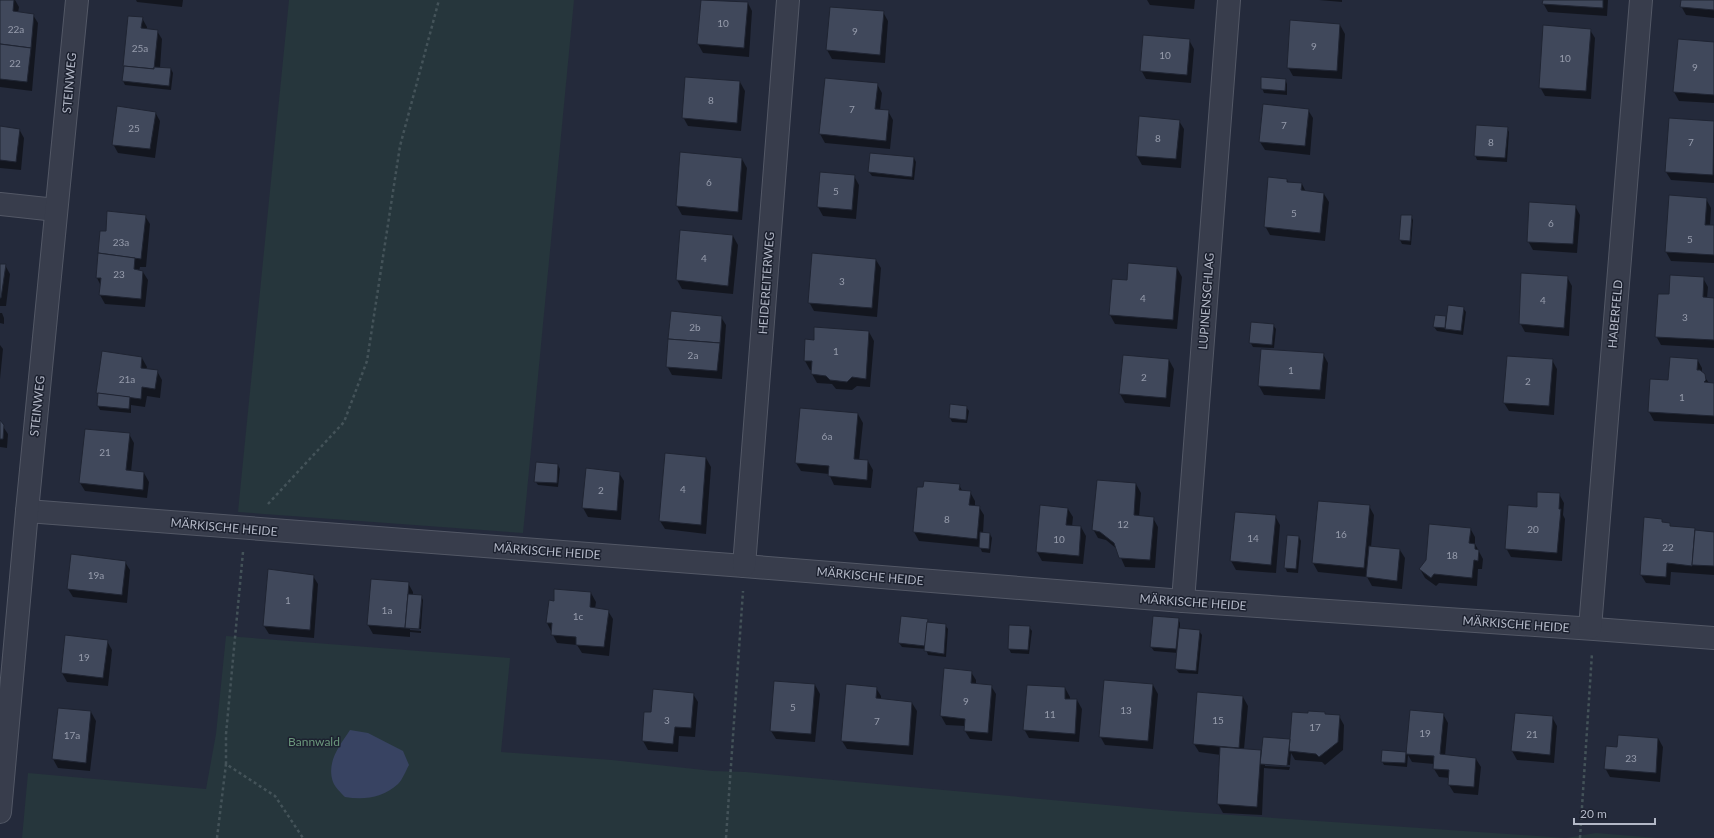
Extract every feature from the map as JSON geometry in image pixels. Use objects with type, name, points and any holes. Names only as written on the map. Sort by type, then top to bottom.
[{"type":"street","name":"STEINWEG","points":[[0,812],[7,648],[27,511],[76,0]]},
{"type":"street","name":"HEIDEREITERWEG","points":[[744,566],[788,0]]},
{"type":"street","name":"LUPINENSCHLAG","points":[[1183,601],[1229,0]]},
{"type":"street","name":"HABERFELD","points":[[1592,629],[1641,0]]},
{"type":"street","points":[[0,204],[56,210]]},
{"type":"street","name":"MÄRKISCHE HEIDE","points":[[27,511],[1183,601],[1714,638]]},
{"type":"path","points":[[217,838],[226,764],[226,734],[245,529],[344,422],[367,361],[400,146],[438,0]]},
{"type":"path","points":[[726,838],[744,566]]},
{"type":"path","points":[[1580,838],[1592,629]]},
{"type":"path","points":[[226,764],[275,796],[303,838]]},
{"type":"green space","points":[[289,0],[574,0],[523,533],[238,512]]},
{"type":"green space","name":"Bannwald","points":[[226,636],[510,658],[501,752],[612,760],[713,771],[746,772],[1173,811],[1566,838],[22,838],[28,773],[206,789],[216,734]]},
{"type":"green space","points":[[1596,833],[1658,838],[1566,838]]},
{"type":"water","points":[[350,730],[368,733],[403,751],[409,765],[400,782],[392,789],[373,797],[352,798],[345,797],[335,786],[331,775],[331,768],[338,748]]},
{"type":"building","points":[[0,0],[14,0],[13,11],[34,14],[31,48],[0,44]]},
{"type":"building","points":[[701,0],[748,2],[744,48],[697,44]]},
{"type":"building","points":[[1543,0],[1603,0],[1603,8],[1542,4]]},
{"type":"building","points":[[1681,0],[1714,0],[1714,10],[1680,7]]},
{"type":"building","points":[[830,7],[884,11],[880,55],[826,50]]},
{"type":"building","points":[[128,16],[143,17],[141,28],[158,30],[154,69],[123,66]]},
{"type":"building","points":[[1290,20],[1340,24],[1337,71],[1287,68]]},
{"type":"building","points":[[1543,25],[1591,29],[1586,91],[1539,88]]},
{"type":"building","points":[[1143,35],[1190,39],[1187,75],[1140,71]]},
{"type":"building","points":[[1678,39],[1714,42],[1714,95],[1673,92]]},
{"type":"building","points":[[0,44],[31,48],[27,82],[0,79]]},
{"type":"building","points":[[124,66],[154,69],[154,67],[171,68],[169,86],[122,81]]},
{"type":"building","points":[[685,77],[740,81],[737,123],[682,118]]},
{"type":"building","points":[[1261,77],[1286,79],[1285,91],[1261,89]]},
{"type":"building","points":[[825,78],[878,83],[875,109],[889,110],[886,141],[819,134]]},
{"type":"building","points":[[1263,104],[1309,109],[1305,146],[1259,142]]},
{"type":"building","points":[[117,106],[156,112],[150,149],[112,145]]},
{"type":"building","points":[[1139,116],[1180,120],[1176,159],[1136,156]]},
{"type":"building","points":[[1669,118],[1714,121],[1713,175],[1665,172]]},
{"type":"building","points":[[1476,125],[1508,127],[1505,158],[1474,156]]},
{"type":"building","points":[[0,126],[20,129],[16,162],[0,160]]},
{"type":"building","points":[[680,152],[742,158],[738,212],[676,206]]},
{"type":"building","points":[[870,153],[914,157],[912,177],[868,172]]},
{"type":"building","points":[[820,172],[855,175],[852,210],[817,207]]},
{"type":"building","points":[[1268,177],[1287,179],[1287,182],[1302,183],[1301,190],[1324,193],[1320,233],[1264,227]]},
{"type":"building","points":[[1669,195],[1707,198],[1705,225],[1714,225],[1714,255],[1665,252]]},
{"type":"building","points":[[1529,202],[1576,205],[1573,244],[1527,242]]},
{"type":"building","points":[[107,211],[146,215],[141,259],[98,253],[100,231],[106,231]]},
{"type":"building","points":[[1401,215],[1412,215],[1410,241],[1399,240]]},
{"type":"building","points":[[680,230],[733,235],[728,286],[676,280]]},
{"type":"building","points":[[98,253],[135,258],[134,269],[143,271],[141,299],[99,295],[101,278],[96,278]]},
{"type":"building","points":[[812,253],[876,259],[872,308],[808,303]]},
{"type":"building","points":[[1128,263],[1177,267],[1173,320],[1109,315],[1112,279],[1127,280]]},
{"type":"building","points":[[0,264],[6,264],[1,298],[0,298]]},
{"type":"building","points":[[1521,273],[1568,276],[1564,328],[1519,324]]},
{"type":"building","points":[[1670,275],[1704,277],[1703,297],[1714,298],[1714,340],[1655,337],[1658,294],[1669,294]]},
{"type":"building","points":[[1448,305],[1464,307],[1461,331],[1445,329]]},
{"type":"building","points":[[671,311],[722,316],[720,343],[668,339]]},
{"type":"building","points":[[1435,315],[1446,316],[1445,328],[1433,327]]},
{"type":"building","points":[[1251,322],[1274,324],[1272,345],[1249,343]]},
{"type":"building","points":[[814,327],[869,331],[866,379],[852,377],[847,382],[830,380],[826,376],[811,374],[812,361],[804,361],[805,339],[814,340]]},
{"type":"building","points":[[668,339],[720,343],[717,371],[666,367]]},
{"type":"building","points":[[1261,349],[1324,353],[1320,390],[1258,386]]},
{"type":"building","points":[[102,351],[142,357],[141,368],[158,370],[155,389],[142,387],[141,399],[96,393]]},
{"type":"building","points":[[1123,355],[1169,359],[1166,398],[1119,394]]},
{"type":"building","points":[[1507,356],[1553,359],[1549,406],[1503,403]]},
{"type":"building","points":[[1670,357],[1698,359],[1697,370],[1700,370],[1705,374],[1706,380],[1704,382],[1714,383],[1714,416],[1648,412],[1650,379],[1668,380]]},
{"type":"building","points":[[98,393],[130,397],[129,409],[97,406]]},
{"type":"building","points":[[950,404],[967,406],[966,420],[949,418]]},
{"type":"building","points":[[800,408],[858,413],[854,459],[868,460],[867,480],[828,476],[829,466],[795,463]]},
{"type":"building","points":[[0,420],[4,425],[3,439],[0,439]]},
{"type":"building","points":[[85,429],[130,433],[126,470],[144,472],[143,490],[79,483]]},
{"type":"building","points":[[665,453],[706,457],[701,525],[659,521]]},
{"type":"building","points":[[536,462],[558,464],[557,483],[534,482]]},
{"type":"building","points":[[586,468],[620,472],[617,511],[582,508]]},
{"type":"building","points":[[1097,480],[1136,483],[1134,515],[1154,517],[1150,560],[1119,558],[1114,543],[1100,532],[1092,530]]},
{"type":"building","points":[[924,481],[960,484],[959,490],[971,491],[969,505],[980,506],[977,539],[913,532],[917,487],[923,487]]},
{"type":"building","points":[[1537,492],[1560,493],[1559,509],[1561,509],[1557,553],[1505,549],[1508,505],[1537,507]]},
{"type":"building","points":[[1318,501],[1370,505],[1364,568],[1312,563]]},
{"type":"building","points":[[1040,505],[1068,508],[1066,525],[1081,526],[1079,556],[1036,552]]},
{"type":"building","points":[[1235,512],[1276,515],[1271,565],[1230,561]]},
{"type":"building","points":[[1644,517],[1662,519],[1662,522],[1670,523],[1670,526],[1695,528],[1692,566],[1667,563],[1666,577],[1640,575]]},
{"type":"building","points":[[1429,524],[1471,528],[1469,543],[1475,544],[1475,549],[1479,550],[1478,561],[1474,560],[1472,578],[1434,574],[1431,578],[1419,569],[1426,560]]},
{"type":"building","points":[[1695,530],[1714,532],[1714,566],[1692,565]]},
{"type":"building","points":[[980,532],[990,533],[989,549],[979,548]]},
{"type":"building","points":[[1287,535],[1299,536],[1296,569],[1284,568]]},
{"type":"building","points":[[1369,546],[1400,549],[1397,581],[1366,577]]},
{"type":"building","points":[[71,554],[126,561],[122,595],[67,589]]},
{"type":"building","points":[[268,569],[314,575],[310,630],[263,626]]},
{"type":"building","points":[[371,579],[409,582],[405,628],[367,625]]},
{"type":"building","points":[[554,589],[591,592],[590,607],[609,610],[604,647],[576,645],[576,637],[551,635],[552,623],[546,623],[549,600],[554,601]]},
{"type":"building","points":[[408,594],[422,595],[419,629],[405,628]]},
{"type":"building","points":[[901,616],[928,619],[925,646],[898,643]]},
{"type":"building","points":[[1153,616],[1179,618],[1176,649],[1150,647]]},
{"type":"building","points":[[927,622],[946,624],[944,654],[924,651]]},
{"type":"building","points":[[1009,625],[1030,626],[1028,650],[1008,649]]},
{"type":"building","points":[[1179,628],[1200,630],[1196,671],[1175,669]]},
{"type":"building","points":[[65,635],[108,640],[103,678],[61,673]]},
{"type":"building","points":[[944,668],[972,671],[971,683],[992,685],[988,733],[964,731],[965,719],[940,716]]},
{"type":"building","points":[[1104,680],[1153,684],[1148,741],[1099,737]]},
{"type":"building","points":[[774,681],[815,684],[811,734],[770,731]]},
{"type":"building","points":[[846,684],[877,687],[876,698],[912,702],[909,746],[841,741]]},
{"type":"building","points":[[1027,685],[1065,687],[1065,699],[1077,699],[1075,734],[1023,730]]},
{"type":"building","points":[[653,689],[694,693],[691,728],[675,727],[673,744],[642,741],[644,712],[651,712]]},
{"type":"building","points":[[1197,692],[1243,696],[1239,748],[1193,744]]},
{"type":"building","points":[[58,708],[91,711],[86,763],[52,759]]},
{"type":"building","points":[[1410,710],[1444,713],[1440,754],[1476,758],[1474,787],[1448,785],[1449,770],[1433,769],[1434,756],[1406,754]]},
{"type":"building","points":[[1308,711],[1340,715],[1338,742],[1319,757],[1316,754],[1289,751],[1292,712],[1308,713]]},
{"type":"building","points":[[1515,713],[1553,716],[1550,755],[1511,751]]},
{"type":"building","points":[[1618,735],[1658,738],[1656,773],[1604,769],[1606,746],[1617,747]]},
{"type":"building","points":[[1263,737],[1290,739],[1287,766],[1260,764]]},
{"type":"building","points":[[1220,747],[1261,750],[1257,807],[1217,804]]},
{"type":"building","points":[[1382,750],[1406,752],[1405,763],[1381,762]]}]
